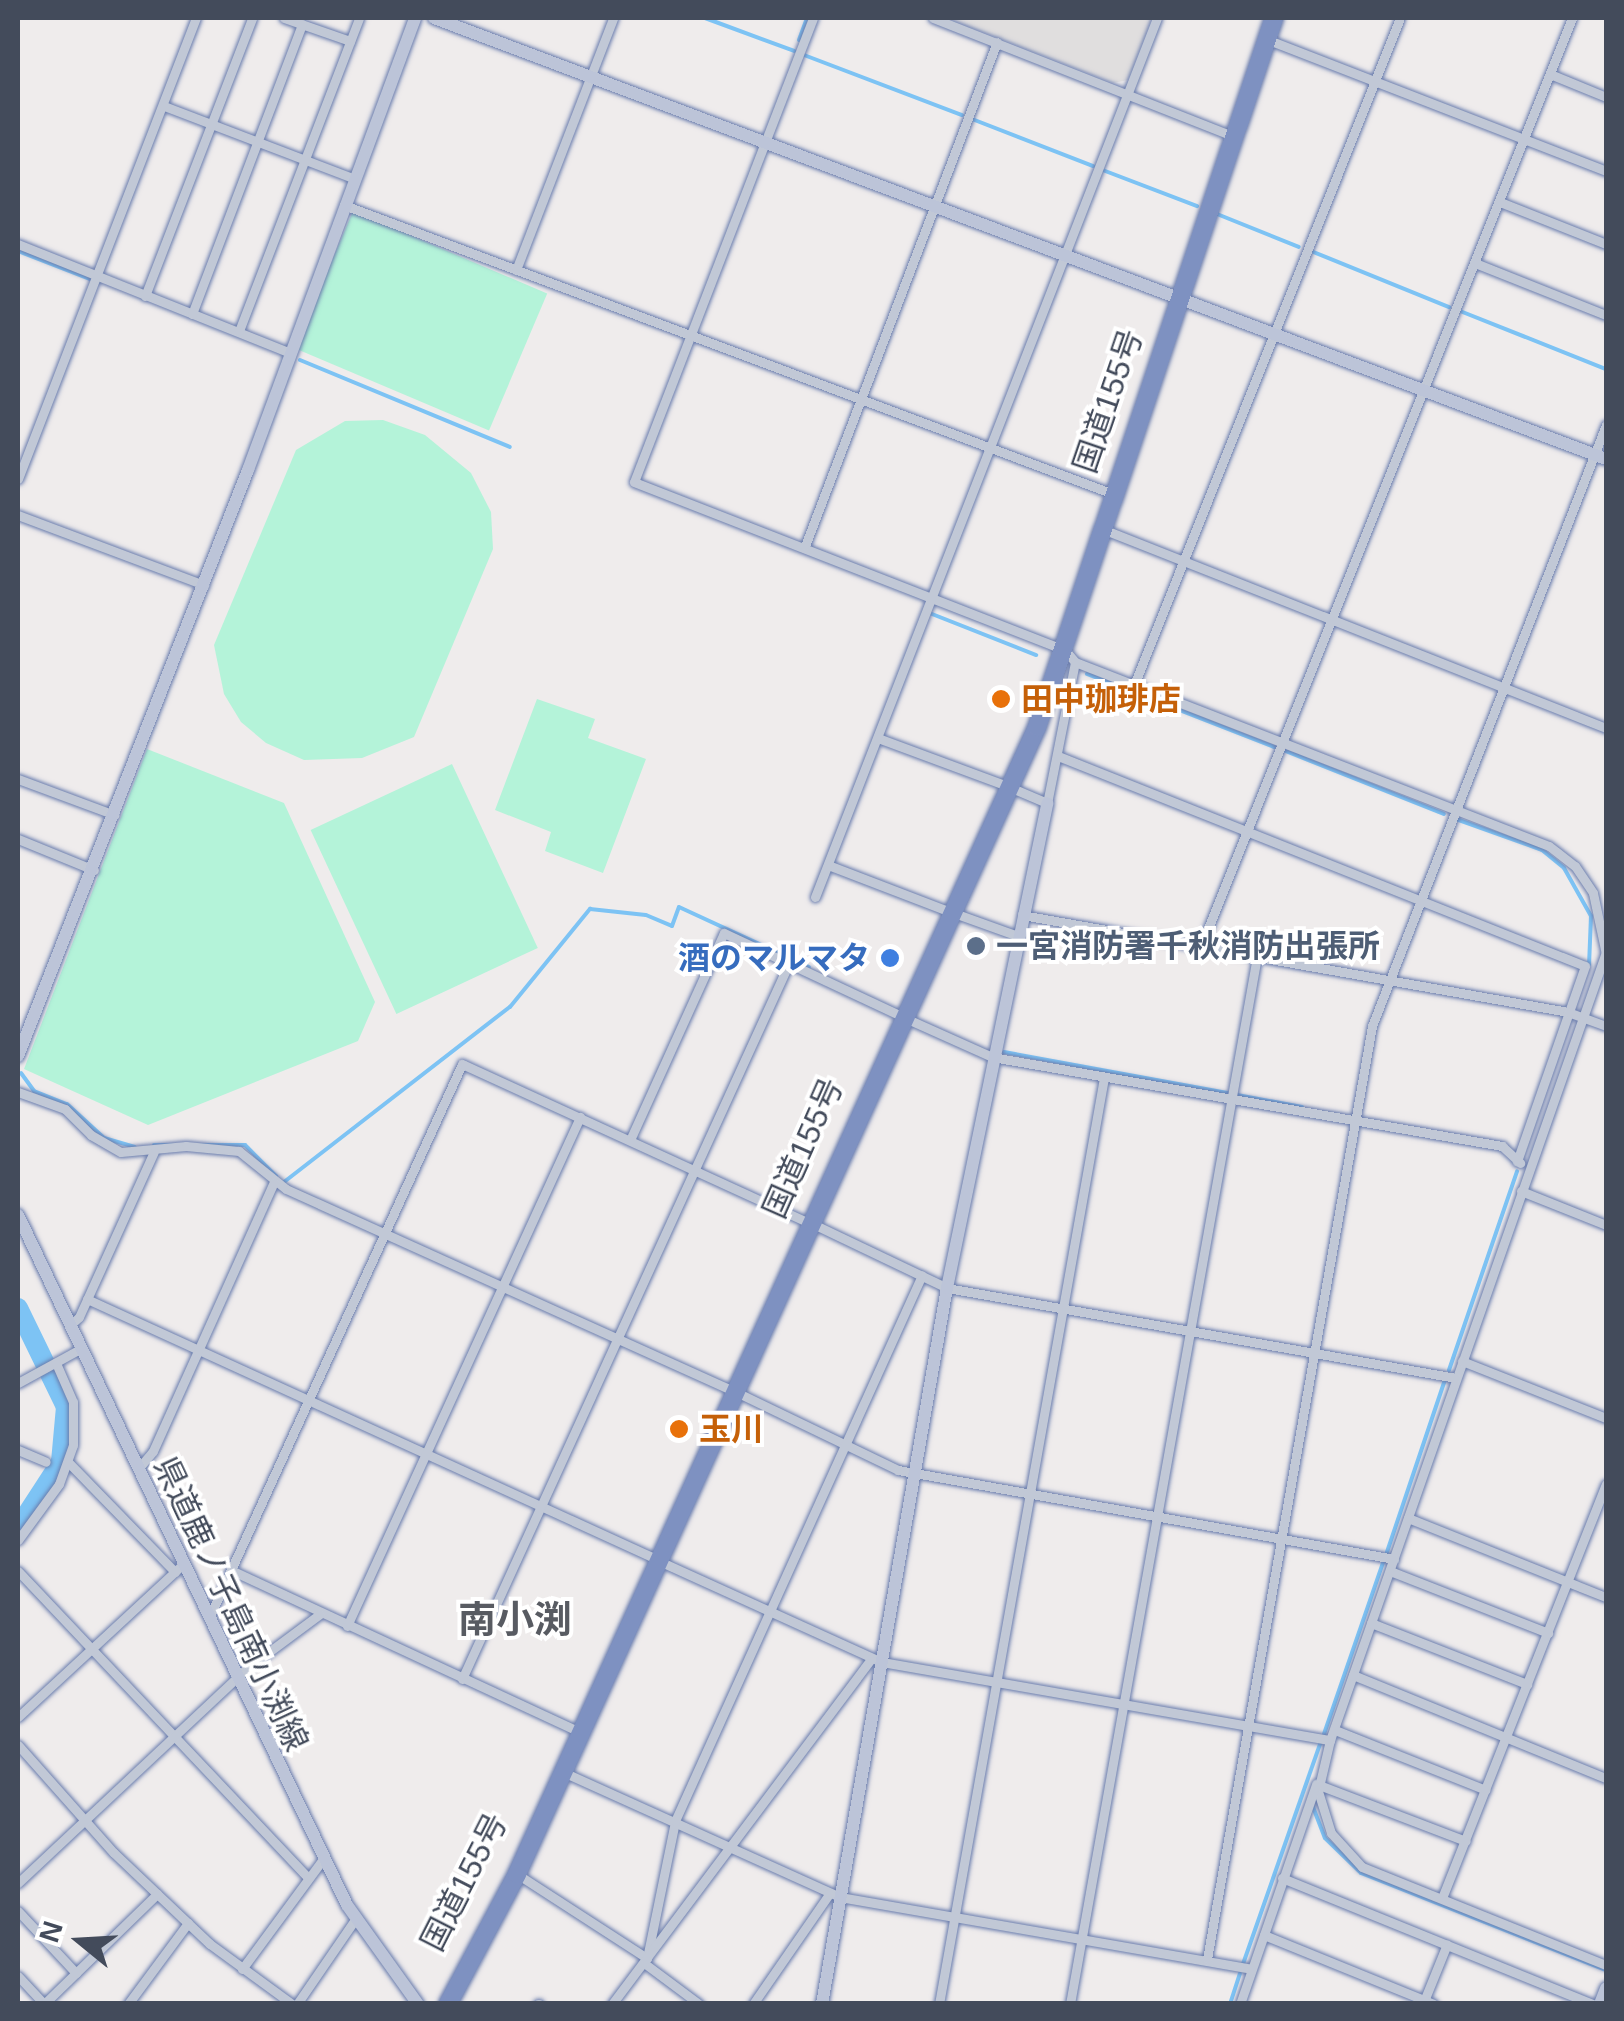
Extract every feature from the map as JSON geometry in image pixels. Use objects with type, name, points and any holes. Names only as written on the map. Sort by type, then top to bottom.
[{"type":"highway","name":"国道155号","points":[[448,2004],[517,1874],[564,1772],[655,1559],[1065,652],[1274,18]]},
{"type":"highway","name":"国道155号","points":[[1065,652],[1108,492],[1164,326],[1181,298]]},
{"type":"highway","name":"国道155号","points":[[435,2004],[655,1559]]},
{"type":"street","points":[[18,478],[196,18]]},
{"type":"street","points":[[145,296],[252,18]]},
{"type":"street","points":[[284,18],[350,41]]},
{"type":"street","points":[[240,330],[359,18]]},
{"type":"street","points":[[18,1056],[204,585],[415,18]]},
{"type":"street","points":[[434,18],[1062,257],[1601,456]]},
{"type":"street","points":[[516,270],[614,18]]},
{"type":"street","points":[[813,18],[634,482],[805,546],[1065,652],[1134,685],[1548,846],[1575,866],[1600,912],[1606,953],[1528,1166],[1240,2004]]},
{"type":"street","points":[[934,18],[1234,136]]},
{"type":"street","points":[[816,897],[1157,18]]},
{"type":"street","points":[[1134,685],[1400,18]]},
{"type":"street","points":[[1201,946],[1572,18]]},
{"type":"street","points":[[192,314],[302,24]]},
{"type":"street","points":[[1266,39],[1606,172]]},
{"type":"street","points":[[805,546],[996,42]]},
{"type":"street","points":[[1550,74],[1606,97]]},
{"type":"street","points":[[164,106],[356,179]]},
{"type":"street","points":[[1500,202],[1606,244]]},
{"type":"street","points":[[344,204],[1108,492]]},
{"type":"street","points":[[18,244],[288,352]]},
{"type":"street","points":[[1474,263],[1606,315]]},
{"type":"street","points":[[1207,1959],[1356,1120],[1386,979],[1502,686],[1601,456],[1606,425]]},
{"type":"street","points":[[18,514],[204,585]]},
{"type":"street","points":[[1105,530],[1606,728]]},
{"type":"street","points":[[822,2004],[835,1895],[876,1660],[915,1474],[992,1057],[1058,756],[1065,652]]},
{"type":"street","points":[[878,738],[1047,803]]},
{"type":"street","points":[[1058,756],[1585,966],[1517,1161]]},
{"type":"street","points":[[18,779],[115,816]]},
{"type":"street","points":[[18,838],[94,870]]},
{"type":"street","points":[[828,864],[1018,936]]},
{"type":"street","points":[[1022,915],[1568,1012],[1606,1026]]},
{"type":"street","points":[[630,1140],[724,933],[992,1057],[1234,1096],[1502,1146],[1528,1166]]},
{"type":"street","points":[[1070,2004],[1258,956]]},
{"type":"street","points":[[462,1678],[789,963]]},
{"type":"street","points":[[207,1620],[388,1234],[462,1064],[947,1288],[1456,1378]]},
{"type":"street","points":[[940,2004],[1104,1078]]},
{"type":"street","points":[[18,1092],[65,1109],[103,1144],[134,1154],[186,1146],[239,1151],[274,1182],[915,1474],[1028,1498],[1394,1559]]},
{"type":"street","points":[[347,1626],[580,1117]]},
{"type":"street","points":[[69,1326],[88,1299],[154,1152]]},
{"type":"street","points":[[138,1469],[154,1451],[274,1182]]},
{"type":"street","points":[[1521,1191],[1606,1225]]},
{"type":"street","name":"県道鹿ノ子島南小渕線","points":[[18,1215],[138,1469],[178,1569],[324,1859],[356,1918],[418,2004]]},
{"type":"street","points":[[646,1960],[674,1821],[922,1275]]},
{"type":"street","points":[[88,1299],[876,1660],[1332,1735],[1486,1790]]},
{"type":"street","points":[[18,1383],[80,1350]]},
{"type":"street","points":[[1462,1361],[1606,1418]]},
{"type":"street","points":[[18,1540],[69,1463],[74,1412],[51,1365]]},
{"type":"street","points":[[18,1450],[46,1462]]},
{"type":"street","points":[[18,1718],[178,1569],[69,1463]]},
{"type":"street","points":[[1442,1898],[1606,1484]]},
{"type":"street","points":[[1408,1518],[1606,1597]]},
{"type":"street","points":[[18,1570],[307,1876]]},
{"type":"street","points":[[233,1571],[572,1728]]},
{"type":"street","points":[[1390,1571],[1548,1632]]},
{"type":"street","points":[[18,1883],[236,1680],[320,1614]]},
{"type":"street","points":[[1371,1623],[1527,1684]]},
{"type":"street","points":[[612,2004],[876,1660]]},
{"type":"street","points":[[1354,1675],[1606,1778]]},
{"type":"street","points":[[18,1745],[188,1923],[242,1969],[295,2004],[356,1918]]},
{"type":"street","points":[[564,1772],[835,1895],[1251,1969]]},
{"type":"street","points":[[1319,1781],[1466,1841]]},
{"type":"street","points":[[1319,1781],[1324,1818],[1347,1856],[1606,1965]]},
{"type":"street","points":[[242,1969],[307,1876],[324,1859]]},
{"type":"street","points":[[517,1874],[646,1960],[699,2004]]},
{"type":"street","points":[[1282,1878],[1592,2004]]},
{"type":"street","points":[[18,1976],[44,2004],[157,1894]]},
{"type":"street","points":[[752,2004],[835,1895]]},
{"type":"street","points":[[18,1910],[76,1973]]},
{"type":"street","points":[[128,2004],[188,1923]]},
{"type":"street","points":[[1264,1935],[1427,2002],[1447,1944]]},
{"type":"street","points":[[1600,2004],[1606,1988]]},
{"type":"shaded area","points":[[947,18],[1152,18],[1128,80],[1113,83]]},
{"type":"green space","points":[[353,211],[547,293],[489,431],[295,348]]},
{"type":"green space","points":[[383,420],[425,435],[471,473],[491,512],[493,549],[414,737],[362,758],[304,760],[266,743],[241,722],[224,694],[214,645],[296,450],[345,421]]},
{"type":"green space","points":[[537,699],[595,719],[588,738],[646,759],[603,873],[545,851],[551,832],[495,810]]},
{"type":"green space","points":[[147,749],[284,803],[375,1002],[358,1041],[148,1125],[24,1069]]},
{"type":"green space","points":[[452,764],[538,948],[396,1014],[311,830]]},
{"type":"waterway","points":[[705,18],[794,51]]},
{"type":"waterway","points":[[799,40],[807,18]]},
{"type":"waterway","points":[[804,55],[962,115]]},
{"type":"waterway","points":[[972,119],[1093,166]]},
{"type":"waterway","points":[[1100,169],[1197,206]]},
{"type":"waterway","points":[[1217,214],[1299,247]]},
{"type":"waterway","points":[[18,251],[90,279]]},
{"type":"waterway","points":[[1311,251],[1449,307]]},
{"type":"waterway","points":[[1460,311],[1606,369]]},
{"type":"waterway","points":[[300,360],[510,447]]},
{"type":"waterway","points":[[932,614],[1036,655]]},
{"type":"waterway","points":[[1087,674],[1274,747]]},
{"type":"waterway","points":[[1283,750],[1444,814]]},
{"type":"waterway","points":[[1456,819],[1542,850],[1564,868],[1591,916],[1589,965]]},
{"type":"waterway","points":[[284,1182],[510,1007],[590,909],[646,915],[672,926],[679,907],[809,967]]},
{"type":"waterway","points":[[1004,1052],[1227,1093]]},
{"type":"waterway","points":[[21,1073],[34,1091],[67,1104],[104,1138],[135,1147]]},
{"type":"waterway","points":[[1237,1095],[1302,1107]]},
{"type":"waterway","points":[[154,1145],[245,1145],[276,1176]]},
{"type":"waterway","points":[[1449,1370],[1517,1171]]},
{"type":"waterway","points":[[18,1308],[66,1407],[61,1462],[18,1528]]},
{"type":"waterway","points":[[1387,1552],[1445,1380]]},
{"type":"waterway","points":[[1324,1734],[1383,1563]]},
{"type":"waterway","points":[[1243,1964],[1320,1744]]},
{"type":"waterway","points":[[1313,1807],[1325,1838],[1361,1873],[1604,1969]]},
{"type":"waterway","points":[[1230,2004],[1240,1974]]},
{"type":"place","name":"田中珈琲店","points":[[1001,699]]},
{"type":"place","name":"一宮消防署千秋消防出張所","points":[[976,946]]},
{"type":"place","name":"酒のマルマタ","points":[[890,958]]},
{"type":"place","name":"玉川","points":[[679,1429]]},
{"type":"district","name":"南小渕","points":[[515,1621]]}]
